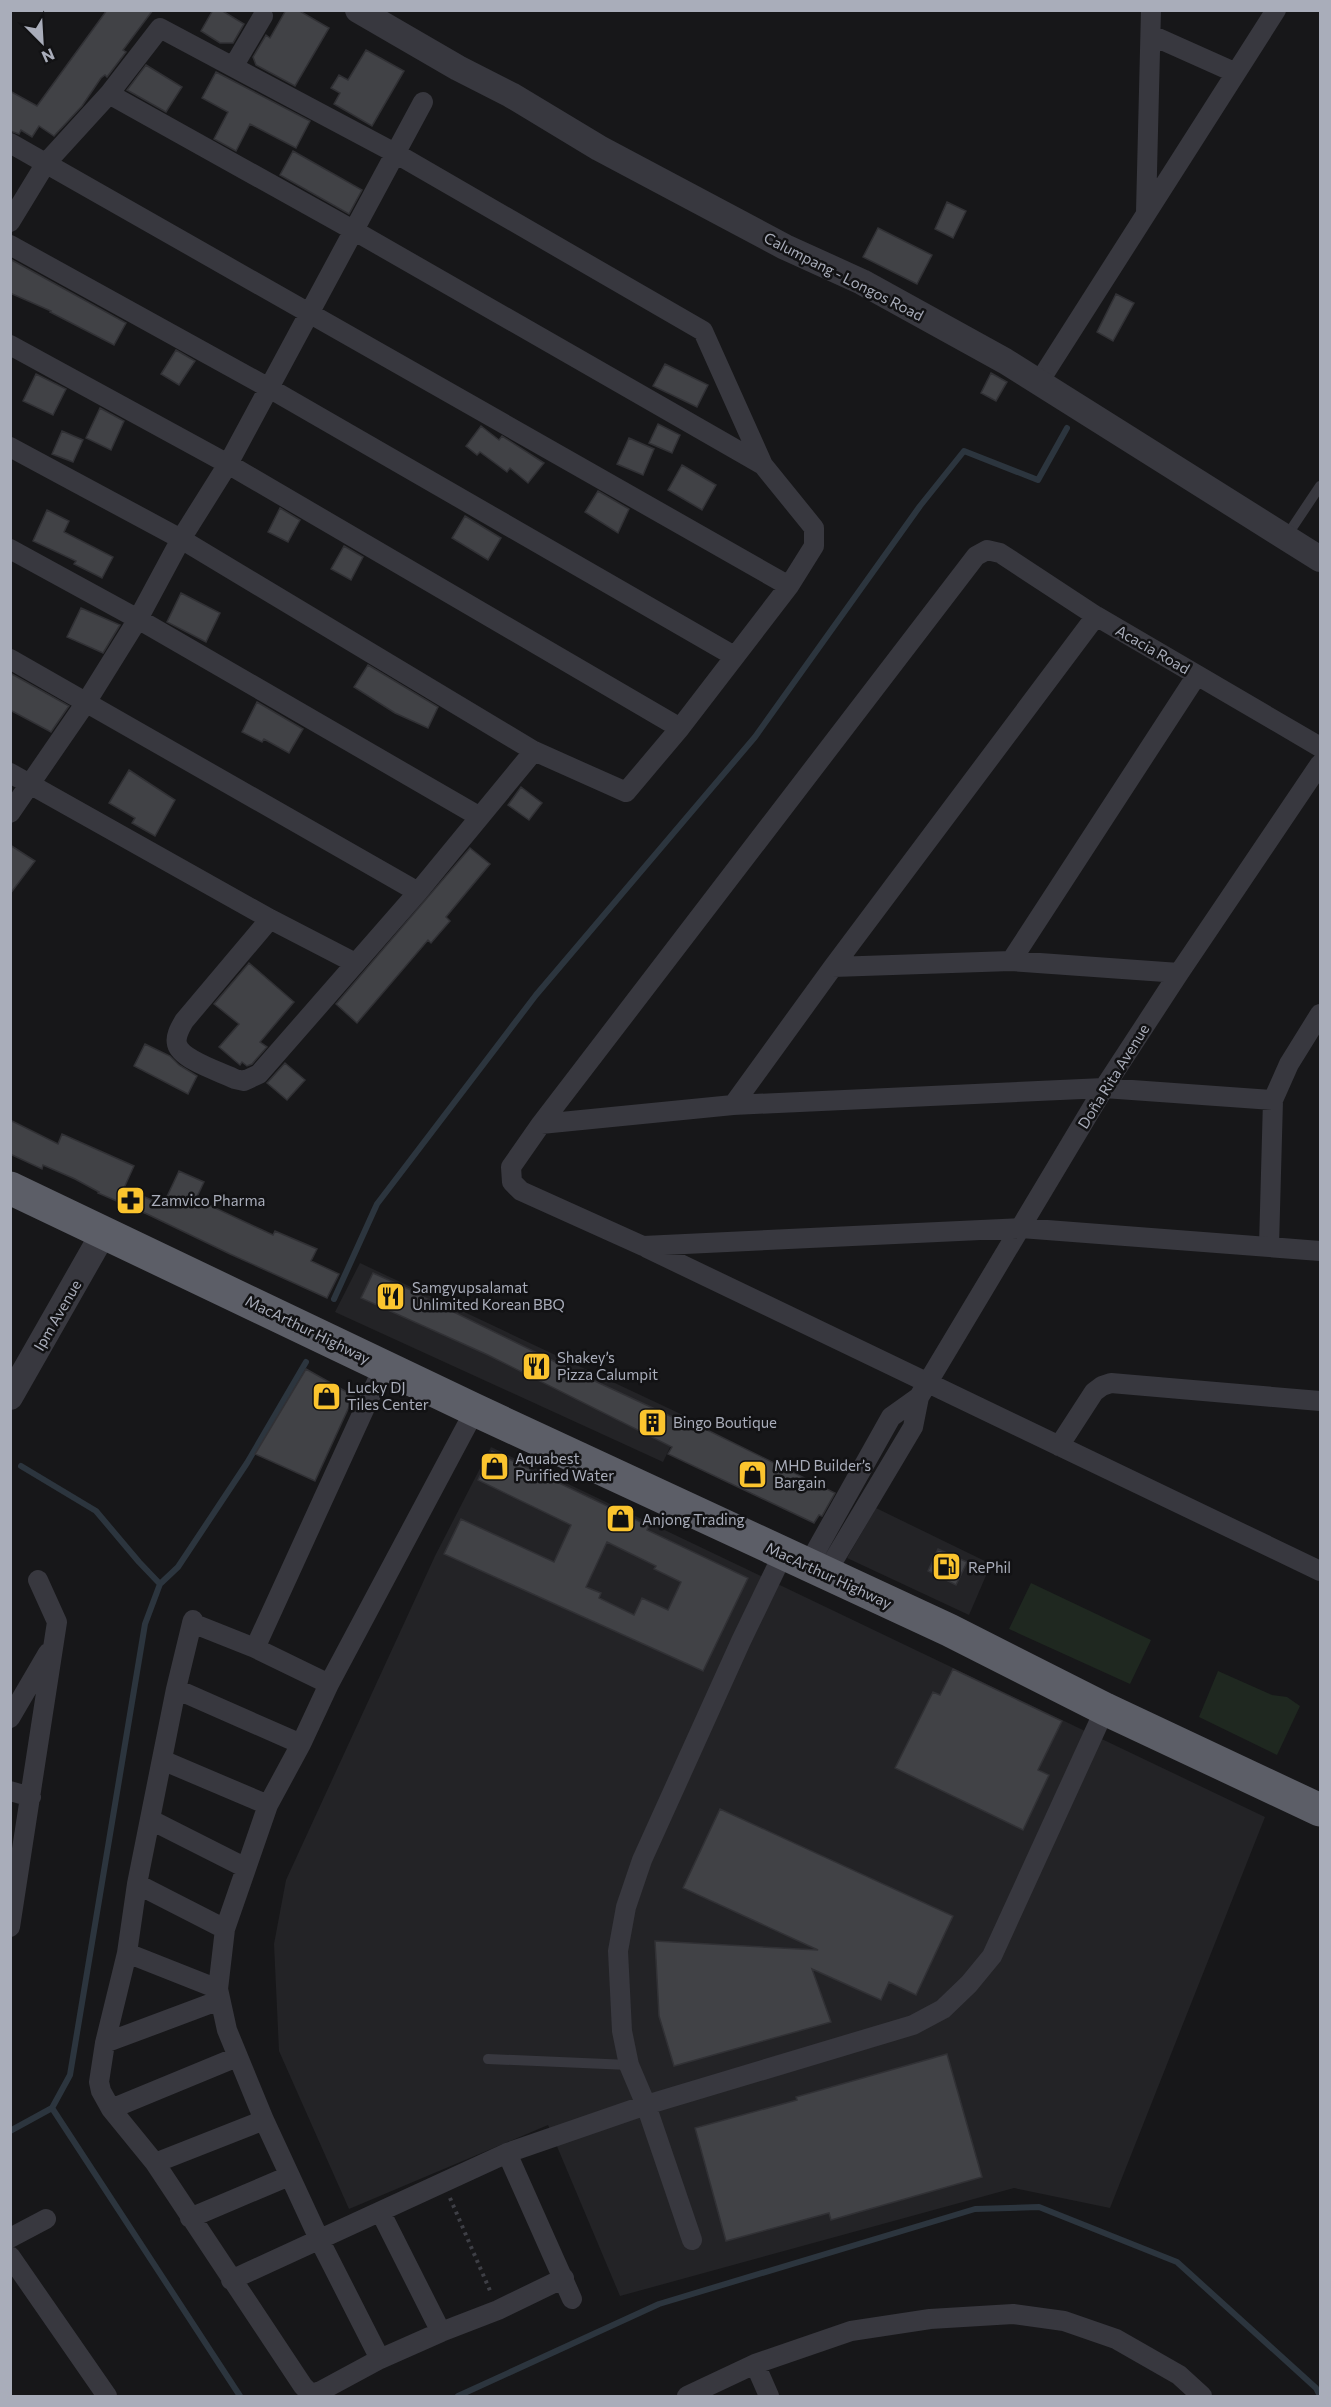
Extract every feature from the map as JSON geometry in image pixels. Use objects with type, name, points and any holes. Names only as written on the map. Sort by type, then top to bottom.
[{"type":"highway","name":"MacArthur Highway","points":[[10,1188],[475,1410],[949,1630],[1105,1709],[1320,1810]]},
{"type":"street","name":"Calumpang - Longos Road","points":[[358,10],[511,95],[599,148],[785,247],[862,282],[1005,361],[1320,559]]},
{"type":"street","points":[[1146,212],[1151,10]]},
{"type":"street","points":[[1039,382],[1276,10]]},
{"type":"street","points":[[233,67],[263,16]]},
{"type":"street","points":[[10,222],[46,163],[109,94],[160,28],[395,153],[703,330],[763,465],[814,528],[814,546],[789,585],[680,728],[626,792],[534,752],[181,539],[10,447]]},
{"type":"street","points":[[1151,35],[1236,73]]},
{"type":"street","points":[[109,94],[354,230],[763,465]]},
{"type":"street","points":[[10,813],[87,701],[138,619],[181,539],[228,464],[423,102]]},
{"type":"street","points":[[10,143],[789,585]]},
{"type":"street","points":[[10,245],[269,388],[734,656]]},
{"type":"street","points":[[10,345],[228,464],[680,728]]},
{"type":"street","points":[[10,549],[138,619],[480,817]]},
{"type":"street","name":"Acacia Road","points":[[540,1124],[976,556],[987,550],[1000,553],[1096,616],[1320,747]]},
{"type":"street","points":[[733,1105],[833,967],[1096,616]]},
{"type":"street","points":[[10,659],[418,892]]},
{"type":"street","points":[[1011,961],[1197,675]]},
{"type":"street","points":[[270,919],[178,1031],[177,1043],[182,1053],[235,1079],[244,1081],[259,1074],[418,892],[534,752]]},
{"type":"street","name":"Doña Rita Avenue","points":[[692,2240],[646,2105],[629,2065],[622,2031],[618,1951],[626,1907],[646,1850],[741,1641],[806,1564],[891,1417],[922,1390],[1022,1228],[1104,1088],[1320,764]]},
{"type":"street","points":[[10,773],[270,919],[355,963]]},
{"type":"street","points":[[833,967],[1011,961],[1179,973]]},
{"type":"street","points":[[1269,1246],[1274,1100],[1289,1064],[1320,1014]]},
{"type":"street","points":[[1274,1100],[1104,1088],[733,1105],[540,1124],[511,1167],[512,1182],[521,1191],[643,1246],[922,1390],[1059,1446],[1320,1571]]},
{"type":"street","points":[[643,1246],[1022,1228],[1320,1251]]},
{"type":"street","name":"Ipm Avenue","points":[[10,1397],[104,1232]]},
{"type":"street","points":[[255,1648],[384,1366]]},
{"type":"street","points":[[1059,1446],[1094,1392],[1111,1383],[1320,1401]]},
{"type":"street","points":[[380,2359],[289,2176],[227,2030],[219,1995],[225,1929],[268,1805],[301,1744],[329,1684],[475,1410]]},
{"type":"street","points":[[10,1927],[57,1622],[38,1580]]},
{"type":"street","points":[[329,1684],[255,1648],[193,1622],[176,1689],[151,1820],[136,1884],[127,1953],[105,2043],[99,2082],[101,2091],[111,2109],[155,2163],[231,2280],[309,2392],[317,2393],[380,2359],[498,2310],[564,2278]]},
{"type":"street","points":[[10,1718],[54,1643]]},
{"type":"street","points":[[176,1689],[301,1744]]},
{"type":"street","points":[[231,2280],[381,2213],[443,2181],[507,2153],[646,2105],[913,2025],[943,2009],[969,1984],[992,1956],[1105,1709]]},
{"type":"street","points":[[162,1760],[268,1805]]},
{"type":"street","points":[[10,1791],[31,1797]]},
{"type":"street","points":[[151,1820],[246,1868]]},
{"type":"street","points":[[136,1884],[225,1929]]},
{"type":"street","points":[[127,1953],[219,1995]]},
{"type":"street","points":[[105,2043],[219,1995]]},
{"type":"street","points":[[111,2109],[237,2057]]},
{"type":"street","points":[[155,2163],[264,2120]]},
{"type":"street","points":[[507,2153],[572,2299]]},
{"type":"street","points":[[190,2218],[289,2176]]},
{"type":"street","points":[[381,2213],[441,2332]]},
{"type":"street","points":[[10,2238],[46,2219]]},
{"type":"street","points":[[10,2256],[107,2397]]},
{"type":"street","points":[[687,2397],[755,2364],[851,2331],[930,2319],[1013,2314],[1064,2321],[1116,2339],[1179,2375],[1202,2397]]},
{"type":"street","points":[[755,2364],[769,2397]]},
{"type":"lane","points":[[1286,537],[1320,486]]},
{"type":"lane","points":[[488,2059],[629,2065]]},
{"type":"path","points":[[443,2181],[498,2310]]},
{"type":"shaded area","points":[[360,1263],[685,1416],[663,1462],[335,1312]]},
{"type":"shaded area","points":[[491,1447],[1265,1817],[1110,2208],[1014,2188],[620,2296],[548,2125],[349,2209],[279,2051],[274,1944],[286,1880],[435,1556]]},
{"type":"shaded area","points":[[876,1508],[991,1564],[969,1615],[847,1558]]},
{"type":"shaded area","points":[[1031,1583],[1151,1640],[1130,1684],[1009,1629]]},
{"type":"shaded area","points":[[1218,1671],[1272,1695],[1287,1697],[1300,1706],[1277,1755],[1199,1717]]},
{"type":"building","points":[[107,10],[153,10],[123,50],[126,52],[107,77],[105,75],[101,78],[82,106],[54,136],[39,126],[32,137],[21,130],[19,134],[10,131],[10,91],[37,106]]},
{"type":"building","points":[[213,10],[221,10],[244,24],[233,43],[220,43],[201,31]]},
{"type":"building","points":[[286,10],[298,10],[329,28],[295,86],[256,65],[253,57],[266,35],[270,38]]},
{"type":"building","points":[[366,50],[404,71],[372,126],[334,104],[340,93],[331,88],[339,75],[348,80]]},
{"type":"building","points":[[146,65],[182,87],[166,112],[127,90]]},
{"type":"building","points":[[216,72],[310,121],[296,148],[250,124],[236,151],[214,139],[228,112],[202,98]]},
{"type":"building","points":[[293,151],[362,190],[349,214],[280,175]]},
{"type":"building","points":[[947,202],[966,211],[953,238],[935,229]]},
{"type":"building","points":[[878,228],[932,255],[917,284],[863,257]]},
{"type":"building","points":[[10,259],[126,323],[114,345],[51,311],[10,293]]},
{"type":"building","points":[[1116,294],[1134,303],[1113,341],[1097,332]]},
{"type":"building","points":[[176,350],[195,361],[179,385],[161,374]]},
{"type":"building","points":[[665,364],[708,385],[697,407],[653,386]]},
{"type":"building","points":[[991,373],[1007,382],[996,401],[981,393]]},
{"type":"building","points":[[36,374],[66,389],[53,415],[23,401]]},
{"type":"building","points":[[100,408],[124,421],[111,450],[86,438]]},
{"type":"building","points":[[658,424],[680,435],[672,453],[649,443]]},
{"type":"building","points":[[481,426],[499,440],[502,436],[544,463],[528,483],[510,468],[507,472],[480,452],[477,455],[466,446]]},
{"type":"building","points":[[62,431],[83,440],[73,462],[52,454]]},
{"type":"building","points":[[629,438],[654,449],[643,475],[617,464]]},
{"type":"building","points":[[682,465],[716,485],[702,510],[668,490]]},
{"type":"building","points":[[598,491],[629,509],[618,533],[585,512]]},
{"type":"building","points":[[280,508],[300,520],[288,542],[268,532]]},
{"type":"building","points":[[47,510],[69,521],[64,532],[113,557],[102,578],[74,564],[76,561],[33,541]]},
{"type":"building","points":[[465,516],[501,538],[488,560],[452,538]]},
{"type":"building","points":[[344,546],[363,557],[351,580],[331,569]]},
{"type":"building","points":[[181,593],[220,613],[206,642],[167,622]]},
{"type":"building","points":[[81,608],[120,625],[103,653],[67,637]]},
{"type":"building","points":[[368,665],[438,707],[428,728],[395,713],[354,687]]},
{"type":"building","points":[[10,673],[69,706],[51,732],[10,710]]},
{"type":"building","points":[[257,702],[303,729],[289,753],[264,739],[262,742],[242,732]]},
{"type":"building","points":[[129,770],[175,800],[155,836],[132,823],[135,818],[109,803]]},
{"type":"building","points":[[521,787],[542,803],[529,820],[508,805]]},
{"type":"building","points":[[10,845],[35,861],[10,894]]},
{"type":"building","points":[[470,848],[490,864],[446,917],[450,921],[431,943],[428,940],[357,1023],[336,1004]]},
{"type":"building","points":[[249,963],[294,1002],[260,1042],[267,1047],[252,1064],[247,1066],[242,1062],[240,1065],[219,1047],[239,1024],[214,1004]]},
{"type":"building","points":[[145,1044],[170,1056],[179,1065],[197,1076],[188,1094],[134,1066]]},
{"type":"building","points":[[285,1063],[305,1080],[287,1100],[267,1083]]},
{"type":"building","points":[[10,1120],[58,1144],[62,1134],[134,1166],[124,1188],[163,1205],[179,1171],[204,1182],[196,1199],[273,1235],[275,1231],[317,1249],[311,1261],[339,1274],[327,1298],[98,1193],[75,1179],[43,1165],[42,1169],[10,1154]]},
{"type":"building","points":[[373,1273],[584,1376],[683,1422],[685,1419],[835,1493],[822,1516],[819,1515],[814,1523],[668,1454],[672,1447],[488,1355],[361,1298]]},
{"type":"building","points":[[306,1369],[354,1396],[315,1481],[255,1454]]},
{"type":"building","points":[[492,1451],[649,1526],[647,1530],[748,1578],[703,1671],[444,1554],[461,1519],[554,1562],[571,1525],[478,1480]],"holes":[[[607,1542],[656,1566],[654,1569],[681,1582],[668,1610],[642,1598],[634,1615],[599,1598],[601,1593],[586,1587]]]},
{"type":"building","name":"RePhil","points":[[938,1549],[967,1562],[956,1585],[928,1571]]},
{"type":"building","points":[[953,1669],[1062,1721],[1038,1770],[1049,1775],[1023,1830],[895,1768],[933,1692],[940,1695]]},
{"type":"building","points":[[720,1809],[953,1916],[916,1995],[889,1982],[881,2000],[812,1969],[831,2022],[674,2066],[659,2016],[655,1941],[818,1950],[683,1888]]},
{"type":"building","points":[[947,2054],[982,2177],[831,2220],[829,2213],[726,2241],[695,2128],[797,2100],[796,2097]]},
{"type":"waterway","points":[[334,1299],[377,1204],[536,995],[755,737],[920,506],[964,451],[1038,480],[1067,428]]},
{"type":"waterway","points":[[10,2131],[52,2108],[70,2075],[145,1624],[160,1584],[178,1567],[247,1463],[306,1362]]},
{"type":"waterway","points":[[21,1466],[96,1511],[160,1584]]},
{"type":"waterway","points":[[52,2108],[240,2396]]},
{"type":"waterway","points":[[458,2396],[659,2304],[975,2209],[1039,2207],[1177,2262],[1316,2388],[1320,2396]]},
{"type":"place","name":"Zamvico Pharma","points":[[130,1200]]},
{"type":"place","name":"Samgyupsalamat Unlimited Korean BBQ","points":[[391,1296]]},
{"type":"place","name":"Shakey’s Pizza Calumpit","points":[[536,1366]]},
{"type":"place","name":"Lucky DJ Tiles Center","points":[[326,1396]]},
{"type":"place","name":"Bingo Boutique","points":[[652,1422]]},
{"type":"place","name":"Aquabest Purified Water","points":[[494,1467]]},
{"type":"place","name":"MHD Builder’s Bargain","points":[[753,1474]]},
{"type":"place","name":"Anjong Trading","points":[[621,1519]]},
{"type":"place","name":"RePhil","points":[[947,1567]]}]
